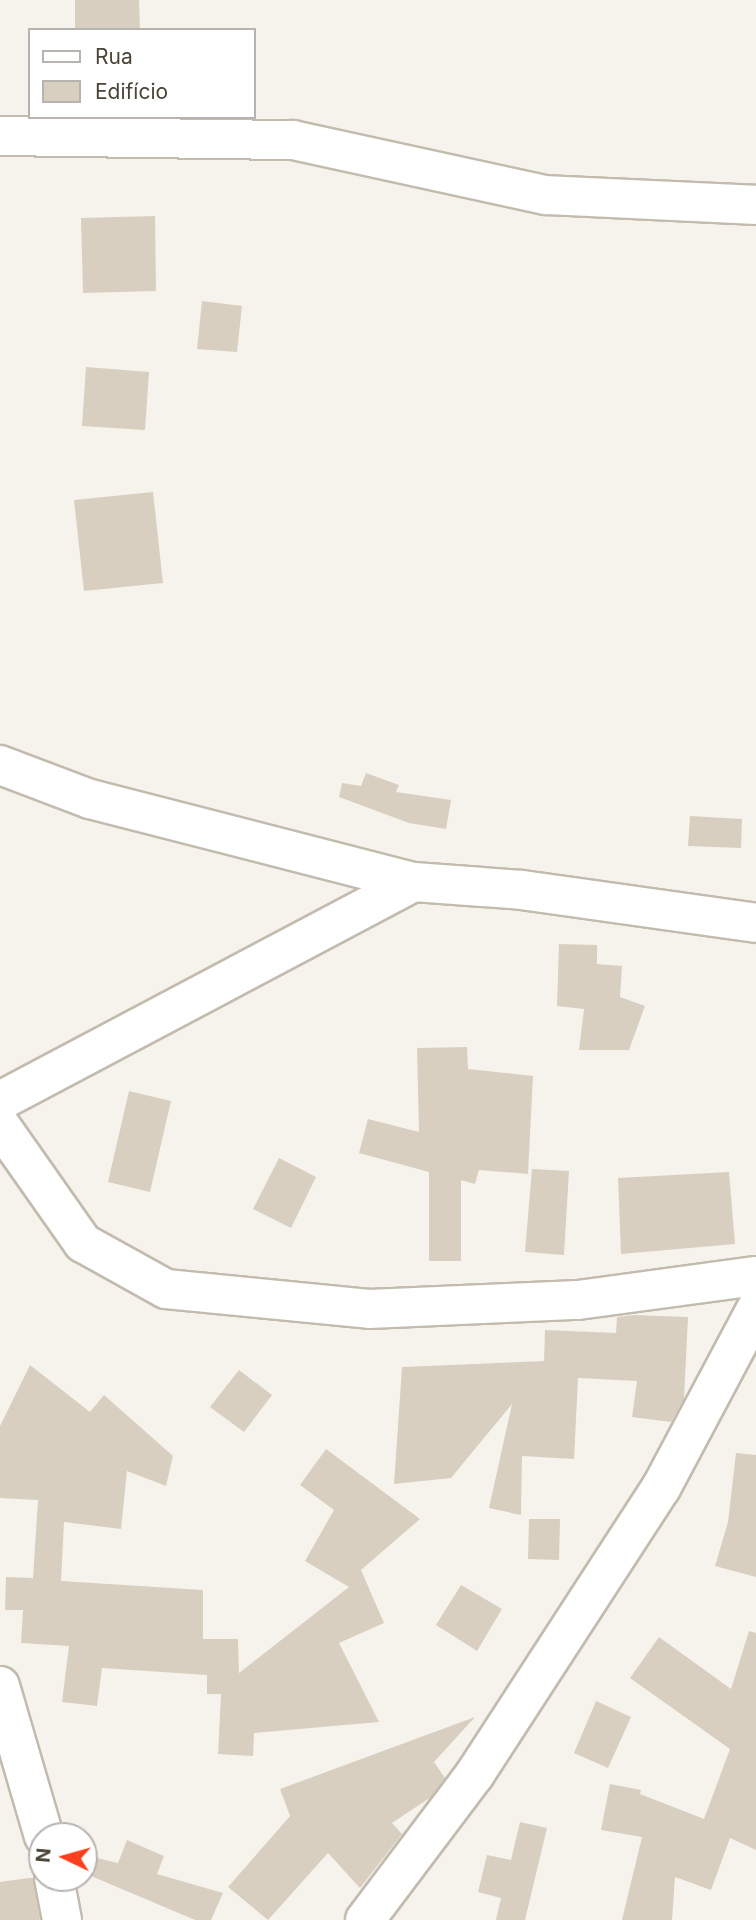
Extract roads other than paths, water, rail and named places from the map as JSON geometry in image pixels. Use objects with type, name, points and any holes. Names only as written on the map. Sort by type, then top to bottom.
[{"type":"street","points":[[0,136],[293,140],[546,195],[756,205]]},
{"type":"street","points":[[0,765],[90,799],[414,882],[522,890],[756,923]]},
{"type":"street","points":[[0,1101],[414,882]]},
{"type":"street","points":[[0,1125],[83,1243],[166,1289],[369,1310],[578,1300],[756,1276]]},
{"type":"street","points":[[365,1920],[475,1774],[661,1488],[756,1309]]},
{"type":"street","points":[[0,1686],[40,1822]]},
{"type":"street","points":[[57,1892],[62,1920]]}]
